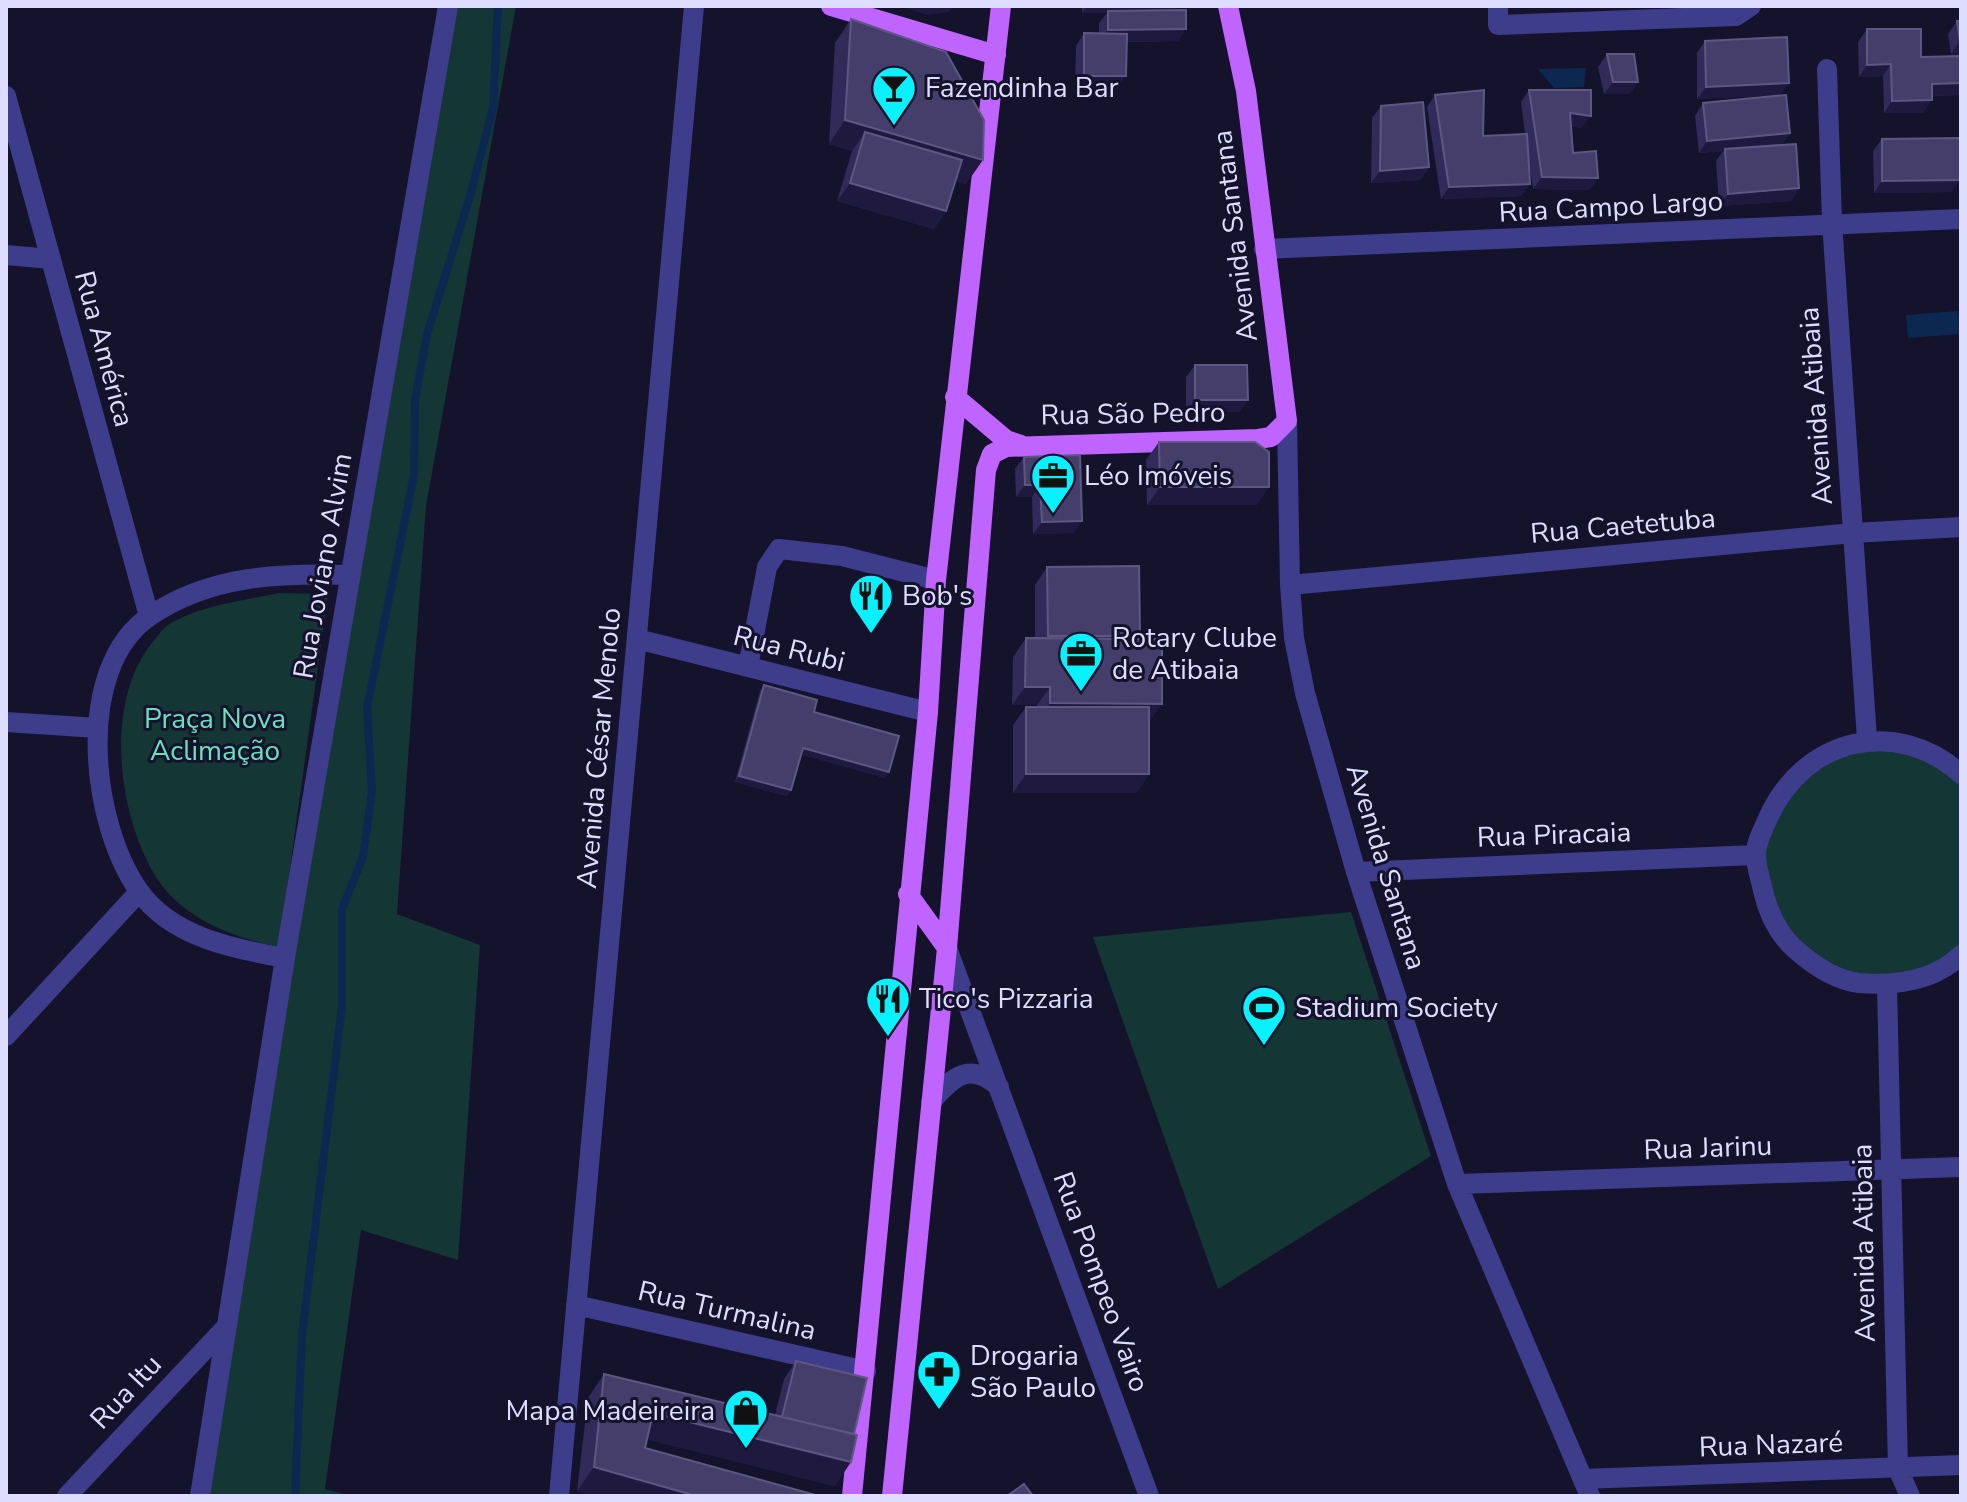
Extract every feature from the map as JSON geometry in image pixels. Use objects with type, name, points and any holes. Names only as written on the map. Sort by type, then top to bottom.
[{"type":"main road","points":[[831,6],[996,55]]},
{"type":"main road","points":[[852,1496],[928,712],[936,580],[1001,6]]},
{"type":"main road","name":"Avenida Santana","points":[[1228,6],[1246,91],[1287,421]]},
{"type":"main road","points":[[955,397],[1006,440],[1021,445]]},
{"type":"main road","name":"Rua São Pedro","points":[[947,948],[986,470],[992,454],[1006,447],[1021,445],[1258,439],[1271,437],[1287,421]]},
{"type":"main road","points":[[892,1496],[947,948],[908,894]]},
{"type":"street","name":"Rua Joviano Alvim","points":[[200,1496],[285,958],[448,6]]},
{"type":"street","name":"Avenida César Menolo","points":[[559,1496],[694,6]]},
{"type":"street","points":[[1498,6],[1498,25],[1736,16],[1751,6]]},
{"type":"street","name":"Avenida Atibaia","points":[[1827,69],[1832,222],[1867,739]]},
{"type":"street","name":"Rua América","points":[[6,96],[149,616]]},
{"type":"street","name":"Rua Campo Largo","points":[[1264,249],[1529,240],[1832,222],[1961,219]]},
{"type":"street","points":[[6,255],[51,259]]},
{"type":"street","name":"Avenida Santana","points":[[1287,421],[1290,585],[1294,638],[1305,693],[1356,872],[1457,1184],[1587,1488]]},
{"type":"street","points":[[1258,439],[1271,442],[1287,460]]},
{"type":"street","name":"Rua Caetetuba","points":[[1290,585],[1853,533],[1961,527]]},
{"type":"street","points":[[748,667],[767,567],[779,549],[842,556],[936,580]]},
{"type":"street","points":[[285,958],[228,948],[175,925],[139,892],[114,840],[100,780],[98,728],[103,691],[120,647],[149,616],[203,588],[279,573],[349,575]]},
{"type":"street","name":"Rua Rubi","points":[[637,639],[928,712]]},
{"type":"street","points":[[6,722],[98,728]]},
{"type":"street","points":[[1961,774],[1948,762],[1913,746],[1867,739],[1837,750],[1804,769],[1778,798],[1755,855],[1766,908],[1785,940],[1814,966],[1849,982],[1887,986],[1925,978],[1961,955]]},
{"type":"street","name":"Rua Piracaia","points":[[1356,872],[1755,855]]},
{"type":"street","points":[[6,1036],[139,892]]},
{"type":"street","name":"Rua Pompeo Vairo","points":[[947,948],[1149,1496]]},
{"type":"street","name":"Avenida Atibaia","points":[[1887,986],[1898,1469],[1910,1496]]},
{"type":"street","points":[[931,1102],[954,1078],[970,1073],[985,1075],[1000,1087]]},
{"type":"street","name":"Rua Jarinu","points":[[1457,1184],[1961,1167]]},
{"type":"street","name":"Rua Turmalina","points":[[576,1305],[866,1371]]},
{"type":"street","name":"Rua Itu","points":[[67,1496],[227,1326]]},
{"type":"street","name":"Rua Nazaré","points":[[1587,1488],[1961,1465]]},
{"type":"green space","points":[[450,6],[516,6],[426,506],[397,914],[480,945],[458,1260],[361,1230],[325,1489],[350,1496],[200,1496]]},
{"type":"green space","name":"Praça Nova Aclimação","points":[[279,593],[328,594],[279,947],[212,925],[182,906],[158,880],[133,826],[122,761],[122,728],[127,697],[137,668],[152,643],[168,625],[208,608]]},
{"type":"green space","points":[[1867,739],[1961,774],[1961,955],[1887,986],[1814,966],[1766,908],[1762,832],[1778,798]]},
{"type":"green space","name":"Stadium Society","points":[[1351,912],[1431,1156],[1218,1289],[1093,937]]},
{"type":"water","points":[[1586,68],[1584,87],[1554,88],[1538,69]]},
{"type":"water","points":[[1958,311],[1960,334],[1908,338],[1906,315]]},
{"type":"building","points":[[1186,10],[1186,29],[1108,30],[1108,11]]},
{"type":"building","points":[[851,19],[946,52],[984,120],[983,160],[845,120]]},
{"type":"building","points":[[1957,21],[1961,21],[1961,42],[1960,41]]},
{"type":"building","points":[[1867,29],[1921,29],[1921,57],[1961,56],[1961,83],[1932,84],[1932,100],[1892,101],[1891,64],[1867,65]]},
{"type":"building","points":[[1084,33],[1127,34],[1126,76],[1084,76]]},
{"type":"building","points":[[1787,37],[1789,83],[1706,87],[1705,41]]},
{"type":"building","points":[[1607,54],[1634,54],[1638,82],[1613,82]]},
{"type":"building","points":[[1484,90],[1483,136],[1527,134],[1530,184],[1449,187],[1435,95]]},
{"type":"building","points":[[1529,90],[1591,90],[1591,116],[1570,113],[1573,153],[1596,151],[1598,178],[1542,177]]},
{"type":"building","points":[[1786,95],[1790,133],[1707,141],[1703,103]]},
{"type":"building","points":[[1423,102],[1429,167],[1380,171],[1381,106]]},
{"type":"building","points":[[865,132],[962,160],[946,211],[850,183]]},
{"type":"building","points":[[1960,138],[1960,180],[1882,181],[1882,139]]},
{"type":"building","points":[[1796,144],[1799,188],[1728,194],[1725,149]]},
{"type":"building","points":[[1195,365],[1247,365],[1248,400],[1195,400]]},
{"type":"building","points":[[1159,442],[1255,442],[1269,452],[1269,487],[1160,487]]},
{"type":"building","name":"Léo Imóveis","points":[[1080,455],[1082,521],[1042,522],[1040,485],[1025,485],[1024,457]]},
{"type":"building","points":[[1139,566],[1140,636],[1048,636],[1047,567]]},
{"type":"building","name":"Rotary Clube de Atibaia","points":[[1026,638],[1162,639],[1162,704],[1050,703],[1050,687],[1025,687]]},
{"type":"building","points":[[764,685],[817,700],[814,712],[899,736],[889,772],[803,748],[791,790],[739,776]]},
{"type":"building","points":[[1026,707],[1149,707],[1149,774],[1026,774]]},
{"type":"building","points":[[796,1361],[867,1378],[854,1434],[782,1417]]},
{"type":"building","points":[[604,1374],[857,1435],[851,1462],[653,1413],[645,1448],[819,1496],[696,1496],[594,1467]]},
{"type":"building","points":[[1024,1484],[1033,1496],[1007,1496]]},
{"type":"waterway","points":[[295,1496],[302,1335],[342,1006],[342,909],[363,857],[372,791],[367,708],[414,475],[415,400],[427,334],[470,196],[493,108],[498,6]]},
{"type":"place","name":"Fazendinha Bar","points":[[894,127]]},
{"type":"place","name":"Léo Imóveis","points":[[1053,515]]},
{"type":"place","name":"Bob's","points":[[871,635]]},
{"type":"place","name":"Rotary Clube de Atibaia","points":[[1081,693]]},
{"type":"place","name":"Tico's Pizzaria","points":[[888,1038]]},
{"type":"place","name":"Stadium Society","points":[[1264,1047]]},
{"type":"place","name":"Drogaria São Paulo","points":[[939,1411]]},
{"type":"place","name":"Mapa Madeireira","points":[[746,1450]]}]
